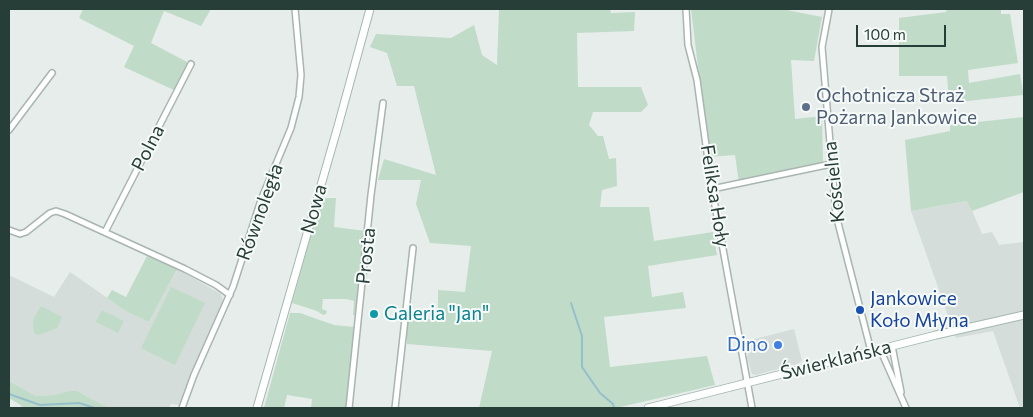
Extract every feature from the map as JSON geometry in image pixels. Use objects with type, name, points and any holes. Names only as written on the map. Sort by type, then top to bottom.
[{"type":"street","name":"Równoległa","points":[[182,408],[242,264],[261,200],[286,142],[295,114],[299,98],[302,67],[295,9]]},
{"type":"street","name":"Nowa","points":[[257,408],[370,9]]},
{"type":"street","name":"Feliksa Hoły","points":[[686,9],[688,45],[697,80],[712,189],[752,408]]},
{"type":"street","name":"Kościelna","points":[[829,9],[822,47],[837,225],[870,352]]},
{"type":"street","name":"Polna","points":[[105,232],[191,64]]},
{"type":"street","points":[[9,130],[52,73]]},
{"type":"street","name":"Prosta","points":[[349,408],[383,103]]},
{"type":"street","points":[[712,189],[832,164]]},
{"type":"street","points":[[9,230],[16,234],[26,232],[50,213],[56,211],[185,269],[216,285],[230,295]]},
{"type":"street","points":[[395,408],[413,248]]},
{"type":"street","name":"Świerklańska","points":[[648,408],[892,346],[1024,315]]},
{"type":"street","points":[[892,346],[902,397]]},
{"type":"street","points":[[880,349],[906,408]]},
{"type":"shaded area","points":[[968,201],[982,234],[992,232],[999,245],[1024,242],[1024,408],[1020,408],[993,331],[956,338],[911,211]]},
{"type":"shaded area","points":[[177,269],[221,294],[223,301],[180,405],[171,404],[169,408],[109,408],[77,391],[36,396],[9,381],[9,275],[54,297],[70,272],[129,313],[149,322]]},
{"type":"shaded area","points":[[794,329],[802,361],[756,375],[752,374],[747,357],[749,352],[748,345],[743,342]]},
{"type":"green space","points":[[83,9],[211,9],[201,26],[164,11],[151,43],[189,63],[176,91],[124,67],[134,46],[79,18]]},
{"type":"green space","points":[[499,9],[610,9],[611,13],[635,12],[634,31],[577,33],[578,87],[641,87],[648,105],[641,112],[593,112],[589,125],[598,136],[603,136],[609,159],[616,158],[617,186],[602,190],[600,207],[649,207],[654,241],[713,232],[717,255],[648,266],[652,297],[683,292],[686,308],[604,317],[610,367],[707,356],[715,385],[616,408],[479,408],[492,351],[407,344],[407,321],[438,318],[438,290],[465,292],[471,246],[430,243],[416,204],[421,180],[378,180],[384,159],[436,175],[414,86],[397,86],[387,53],[370,47],[376,34],[451,38],[474,25],[482,55],[497,65]]},
{"type":"green space","points":[[691,9],[782,9],[822,17],[814,61],[791,60],[795,119],[822,116],[823,163],[739,183],[735,155],[709,157]]},
{"type":"green space","points":[[947,9],[1001,9],[1001,14],[1010,14],[1018,63],[968,70],[969,83],[1020,74],[1024,98],[1023,95],[949,103],[947,76],[899,76],[899,18],[946,12]]},
{"type":"green space","points":[[1024,117],[1024,192],[972,211],[967,201],[911,211],[905,140],[950,131],[950,125]]},
{"type":"green space","points":[[321,198],[336,198],[334,227],[366,231],[356,315],[353,315],[354,301],[346,299],[323,299],[322,309],[327,311],[323,315],[317,311],[292,303]]},
{"type":"green space","points":[[147,256],[177,269],[149,322],[129,313],[107,298],[112,290],[126,297]]},
{"type":"green space","points":[[171,287],[205,303],[175,365],[141,348]]},
{"type":"green space","points":[[41,306],[62,317],[57,328],[39,335],[34,333],[33,320]]},
{"type":"green space","points":[[102,310],[124,321],[118,333],[96,322]]},
{"type":"green space","points":[[290,313],[300,313],[334,325],[354,327],[347,408],[311,408],[312,399],[287,395],[284,408],[264,408]]},
{"type":"green space","points":[[9,381],[36,396],[77,391],[109,408],[20,408],[22,406],[9,398]]},
{"type":"waterway","points":[[571,303],[582,336],[582,367],[600,393],[613,404],[614,408]]},
{"type":"waterway","points":[[9,394],[40,405],[79,403],[95,408]]},
{"type":"place","name":"Ochotnicza Straż Pożarna Jankowice","points":[[806,107]]},
{"type":"place","name":"Jankowice Koło Młyna","points":[[860,310]]},
{"type":"place","name":"Galeria \"Jan\"","points":[[374,314]]},
{"type":"place","name":"Dino","points":[[778,345]]}]
